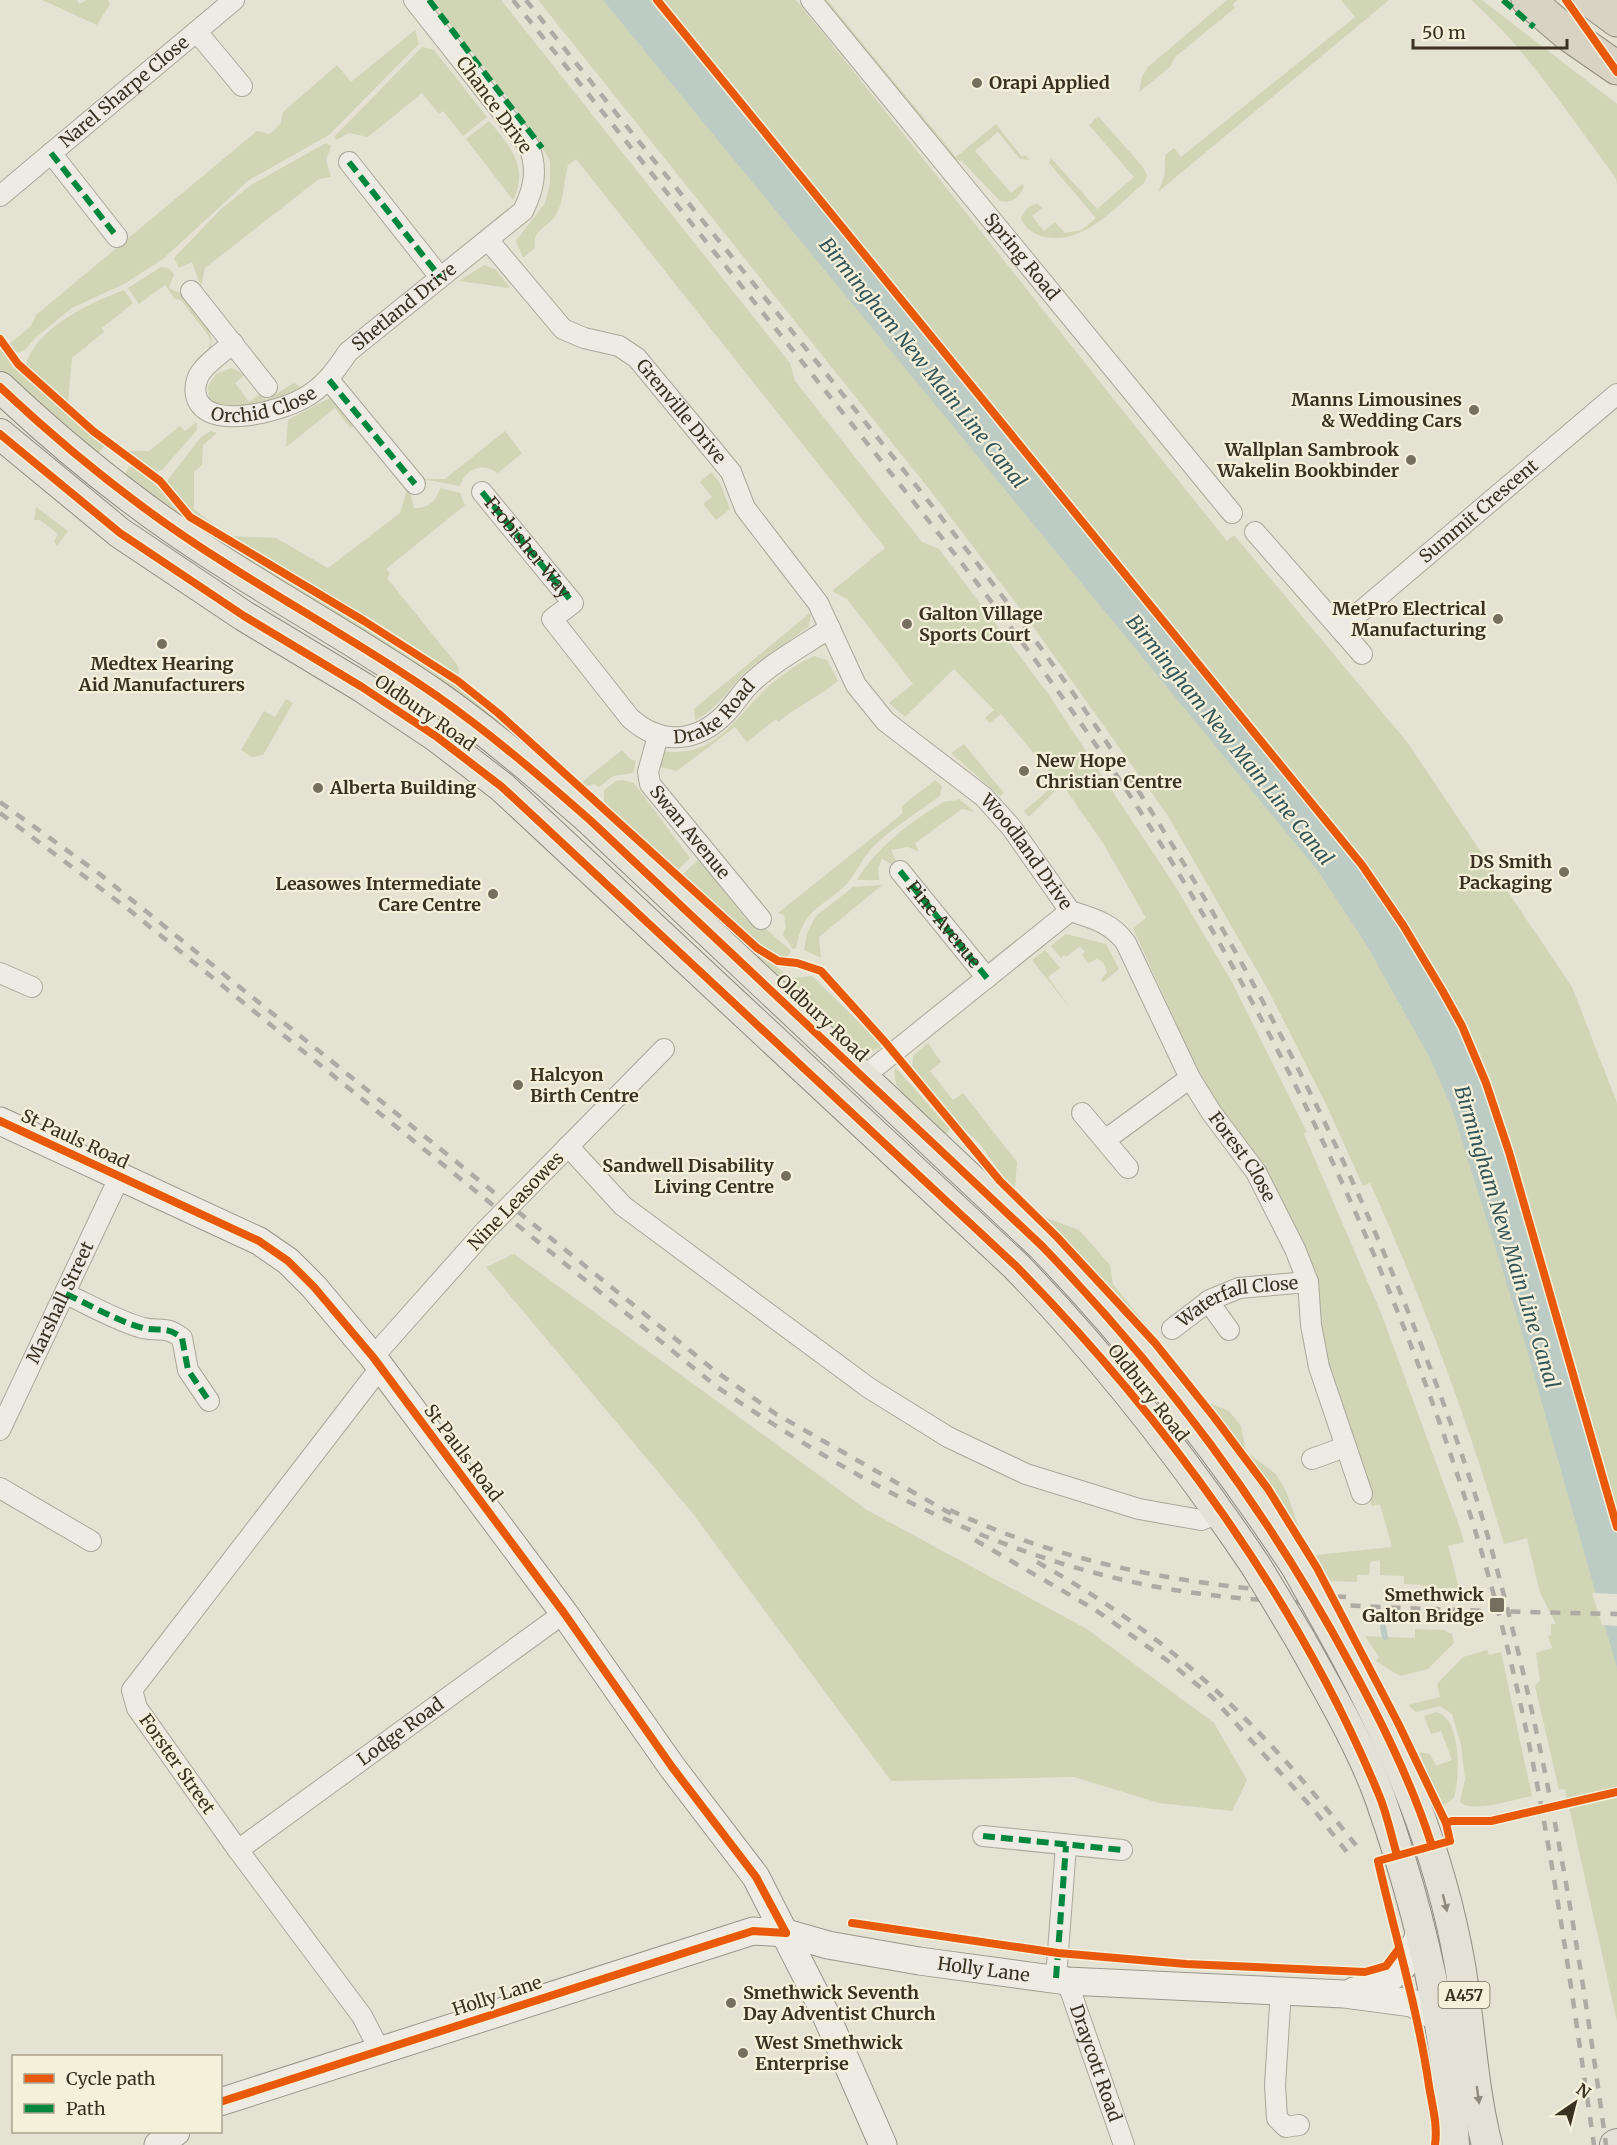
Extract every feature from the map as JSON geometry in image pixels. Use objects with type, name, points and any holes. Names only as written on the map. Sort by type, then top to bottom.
[{"type":"highway","points":[[1528,0],[1568,34],[1617,68]]},
{"type":"highway","points":[[1590,0],[1617,20]]},
{"type":"main road","name":"Oldbury Road","points":[[0,387],[103,475],[168,524],[224,562],[436,695],[516,755],[591,821],[863,1077],[1042,1246],[1098,1304],[1186,1409],[1234,1473],[1297,1568],[1391,1744],[1432,1846],[1460,1964],[1487,2145]]},
{"type":"main road","name":"Oldbury Road","points":[[0,434],[120,533],[244,616],[399,712],[502,787],[1023,1274],[1100,1357],[1155,1423],[1256,1566],[1300,1639],[1379,1796],[1420,1933],[1438,2018],[1452,2113],[1454,2145]]},
{"type":"main road","name":"St Pauls Road","points":[[0,1121],[259,1241],[288,1261],[314,1287],[376,1362],[564,1612],[672,1767],[756,1877],[786,1933],[883,2145]]},
{"type":"main road","name":"Holly Lane","points":[[222,2101],[379,2049],[753,1931],[786,1933],[828,1945],[920,1961],[1062,1979],[1344,1994],[1412,2003],[1438,2018]]},
{"type":"main road","name":"Holly Lane","points":[[1344,1994],[1388,1981],[1403,1969],[1420,1933]]},
{"type":"main road","points":[[158,2145],[175,2133]]},
{"type":"street","name":"Narel Sharpe Close","points":[[0,196],[234,0]]},
{"type":"street","name":"Chance Drive","points":[[414,0],[529,146],[535,164],[533,186],[523,211],[488,240]]},
{"type":"street","name":"Spring Road","points":[[811,0],[1232,513]]},
{"type":"street","name":"Narel Sharpe Close","points":[[197,32],[242,86]]},
{"type":"street","name":"Narel Sharpe Close","points":[[51,153],[117,237]]},
{"type":"street","points":[[349,162],[440,277]]},
{"type":"street","name":"Shetland Drive","points":[[329,380],[348,352],[488,240]]},
{"type":"street","name":"Grenville Drive","points":[[488,240],[563,330],[584,338],[619,346],[637,358],[731,472],[745,508],[818,603],[830,628]]},
{"type":"street","name":"Orchid Close","points":[[191,291],[267,387]]},
{"type":"street","name":"Orchid Close","points":[[233,344],[200,374],[195,388],[204,410],[217,416],[260,413],[286,407],[306,397],[329,380]]},
{"type":"street","points":[[329,380],[415,484]]},
{"type":"street","name":"Summit Crescent","points":[[1340,629],[1617,393]]},
{"type":"street","name":"Frobisher Way","points":[[482,492],[573,603]]},
{"type":"street","points":[[1256,532],[1362,654]]},
{"type":"street","name":"Drake Road","points":[[573,603],[552,620],[630,718],[642,729],[658,736],[681,739],[705,731],[726,713],[751,683],[830,628]]},
{"type":"street","name":"Woodland Drive","points":[[830,628],[856,685],[872,707],[885,721],[984,797],[1011,826],[1070,911],[863,1077]]},
{"type":"street","name":"Swan Avenue","points":[[658,736],[648,772],[650,784],[761,919]]},
{"type":"street","name":"Pine Avenue","points":[[900,871],[987,978]]},
{"type":"street","name":"Forest Close","points":[[1070,911],[1105,923],[1119,932],[1190,1078],[1211,1112],[1256,1172],[1295,1249],[1308,1282],[1311,1325],[1318,1368],[1362,1494]]},
{"type":"street","points":[[2,978],[32,987]]},
{"type":"street","name":"Nine Leasowes","points":[[376,1362],[486,1231],[664,1049]]},
{"type":"street","points":[[1105,1140],[1190,1078]]},
{"type":"street","points":[[1082,1113],[1128,1168]]},
{"type":"street","points":[[568,1146],[623,1206],[869,1388],[948,1437],[1026,1474],[1138,1509],[1201,1520],[1220,1513]]},
{"type":"street","name":"Marshall Street","points":[[0,1430],[120,1176]]},
{"type":"street","name":"Waterfall Close","points":[[1172,1329],[1208,1301],[1239,1288],[1308,1282]]},
{"type":"street","points":[[66,1294],[143,1328],[159,1327],[173,1331],[182,1338],[188,1370],[209,1401]]},
{"type":"street","points":[[1208,1301],[1229,1330]]},
{"type":"street","name":"Forster Street","points":[[376,1362],[132,1690],[137,1708],[238,1851],[362,2016],[379,2049]]},
{"type":"street","points":[[1312,1459],[1345,1447]]},
{"type":"street","points":[[0,1488],[91,1541]]},
{"type":"street","name":"Lodge Road","points":[[238,1851],[564,1612]]},
{"type":"street","points":[[983,1836],[1122,1850]]},
{"type":"street","points":[[1062,1979],[1066,1846]]},
{"type":"street","name":"Draycott Road","points":[[1062,1979],[1124,2145]]},
{"type":"street","points":[[1281,1990],[1275,2085],[1277,2118],[1286,2127],[1299,2125]]},
{"type":"green space","points":[[42,0],[77,0],[79,4],[87,0],[108,0],[110,4],[97,25]]},
{"type":"green space","points":[[431,0],[501,0],[790,363],[795,381],[922,542],[939,549],[1049,695],[1177,889],[1233,984],[1307,1132],[1304,1134],[1381,1313],[1464,1542],[1448,1546],[1459,1588],[1423,1588],[1423,1585],[1404,1584],[1404,1576],[1380,1575],[1380,1560],[1370,1562],[1369,1575],[1357,1575],[1357,1582],[1330,1581],[1316,1555],[1392,1547],[1380,1504],[1372,1506],[1327,1366],[1319,1320],[1242,1141],[1216,1102],[1188,1050],[1133,928],[1146,918],[1103,843],[1062,784],[1029,817],[1024,811],[1058,782],[1001,714],[990,723],[985,718],[994,710],[954,669],[905,717],[889,703],[913,684],[847,599],[832,591],[885,548],[576,159],[568,165],[563,196],[557,213],[536,236],[535,248],[523,258],[516,241],[545,203],[550,183],[550,160],[511,102]]},
{"type":"green space","points":[[538,0],[796,0],[1227,541],[1234,535],[1407,742],[1572,987],[1617,1103],[1617,2021],[1565,1789],[1559,1790],[1535,1686],[1540,1680],[1536,1653],[1552,1648],[1548,1636],[1551,1635],[1551,1624],[1556,1624],[1540,1593],[1527,1538],[1504,1544],[1460,1406],[1389,1227],[1370,1183],[1363,1186],[1325,1102],[1267,988],[1168,816],[1022,611],[933,494]]},
{"type":"green space","points":[[821,0],[827,0],[956,157],[996,124],[1022,157],[1025,155],[1030,160],[1020,159],[998,132],[975,151],[1011,193],[1022,184],[1024,187],[1017,197],[1012,201],[1000,201],[962,161],[954,160]]},
{"type":"green space","points":[[1227,0],[1238,0],[1233,4],[1235,8],[1175,57],[1170,67],[1139,92],[1142,77],[1148,67]]},
{"type":"green space","points":[[1341,0],[1389,0],[1158,192],[1165,174],[1165,155],[1174,148],[1181,157],[1355,17]]},
{"type":"green space","points":[[1471,0],[1482,0],[1617,104],[1617,185],[1616,178],[1530,62]]},
{"type":"green space","points":[[415,30],[419,44],[329,135],[249,180],[163,259],[124,284],[72,308],[36,337],[25,350],[16,353],[9,344],[31,326],[36,315],[257,131],[270,134],[281,123],[283,112],[337,65],[351,82]]},
{"type":"green space","points":[[422,47],[434,50],[487,117],[463,136],[443,111],[439,114],[422,93],[368,137],[349,133],[336,140],[335,136]]},
{"type":"green space","points":[[1098,116],[1142,166],[1147,175],[1144,183],[1110,213],[1084,231],[1056,238],[1034,233],[1026,227],[1021,218],[1027,208],[1037,203],[1042,208],[1032,216],[1044,231],[1055,222],[1065,233],[1082,230],[1096,218],[1049,163],[1051,158],[1097,209],[1134,177],[1089,125]]},
{"type":"green space","points":[[489,121],[515,157],[519,177],[518,188],[513,200],[466,139]]},
{"type":"green space","points":[[326,143],[331,146],[326,160],[331,177],[319,179],[205,268],[201,287],[192,262],[179,268],[174,258],[221,209],[251,185]]},
{"type":"green space","points":[[484,265],[496,270],[510,288],[459,281]]},
{"type":"green space","points":[[161,267],[168,268],[174,274],[169,288],[186,296],[202,314],[212,340],[209,354],[207,351],[211,342],[208,335],[181,300],[175,299],[165,285],[139,304],[128,288]]},
{"type":"green space","points":[[124,290],[133,303],[102,328],[104,332],[72,358],[68,402],[26,365],[31,352],[41,339],[66,318]]},
{"type":"green space","points":[[0,348],[15,367],[105,445],[97,455],[0,371]]},
{"type":"green space","points":[[231,368],[245,375],[235,383],[249,402],[260,394],[266,400],[294,383],[303,388],[256,405],[230,407],[218,405],[209,399],[208,386],[216,374]]},
{"type":"green space","points":[[333,396],[355,424],[350,428],[335,408],[286,447],[288,420]]},
{"type":"green space","points":[[196,422],[197,430],[163,469],[157,472],[129,451],[149,451],[180,426],[185,431]]},
{"type":"green space","points":[[211,431],[217,433],[203,445],[202,465],[194,472],[194,509],[228,536],[276,538],[328,568],[400,513],[407,490],[410,492],[414,508],[424,507],[431,503],[440,488],[460,493],[465,505],[386,569],[390,574],[387,578],[458,666],[459,676],[453,676],[191,513],[167,481],[201,437]]},
{"type":"green space","points":[[505,431],[522,453],[498,473],[486,468],[475,469],[466,475],[460,486],[422,479],[445,479]]},
{"type":"green space","points":[[132,464],[156,483],[188,520],[339,609],[461,688],[552,768],[123,476]]},
{"type":"green space","points":[[712,472],[720,483],[730,509],[716,520],[703,504],[712,497],[700,482]]},
{"type":"green space","points":[[36,507],[68,531],[57,546],[54,541],[58,534],[40,520],[34,520]]},
{"type":"green space","points":[[811,612],[809,626],[748,670],[717,704],[695,720],[694,709]]},
{"type":"green space","points":[[814,656],[827,660],[838,681],[823,692],[778,722],[776,719],[747,742],[735,727],[677,771],[656,766],[660,751],[691,750],[714,740],[774,682],[798,664]]},
{"type":"green space","points":[[286,699],[293,703],[263,755],[252,757],[241,750],[264,711],[275,717]]},
{"type":"green space","points":[[964,744],[1004,793],[1000,796],[951,753]]},
{"type":"green space","points":[[622,750],[630,759],[636,761],[633,773],[613,776],[599,787],[594,784],[585,787],[581,783]]},
{"type":"green space","points":[[935,780],[942,786],[940,796],[895,828],[870,850],[849,881],[810,915],[804,923],[796,948],[793,949],[783,935],[786,927],[784,915],[778,913],[902,814],[902,806]]},
{"type":"green space","points":[[616,781],[634,783],[690,858],[678,870],[604,803],[604,790]]},
{"type":"green space","points":[[959,799],[975,812],[962,809],[915,843],[919,852],[908,847],[891,850],[898,865],[895,867],[882,858],[878,869],[879,880],[857,880],[874,857],[906,827],[942,803]]},
{"type":"green space","points":[[628,837],[634,838],[750,946],[747,949]]},
{"type":"green space","points":[[699,859],[746,919],[765,928],[791,951],[786,959],[772,954],[760,945],[682,875]]},
{"type":"green space","points":[[882,885],[819,937],[821,958],[804,950],[807,933],[816,916],[853,887]]},
{"type":"green space","points":[[1066,934],[1106,944],[1119,969],[1103,982],[1101,980],[1107,972],[1103,962],[1097,959],[1088,963],[1082,955],[1085,952],[1080,946],[1066,957],[1064,955],[1061,958],[1051,946]]},
{"type":"green space","points":[[1045,950],[1060,968],[1048,977],[1070,1008],[1032,960]]},
{"type":"green space","points":[[760,953],[790,978],[812,976],[881,1044],[880,1048],[871,1051],[856,1050],[756,958]]},
{"type":"green space","points":[[928,1043],[941,1062],[930,1071],[953,1100],[963,1093],[1017,1162],[1015,1189],[1005,1180],[981,1145],[953,1118],[912,1069],[913,1056]]},
{"type":"green space","points":[[895,1067],[950,1129],[945,1136],[903,1097],[895,1078]]},
{"type":"green space","points":[[1044,1217],[1079,1230],[1110,1265],[1113,1284],[1150,1330]]},
{"type":"green space","points":[[514,1254],[867,1510],[1087,1629],[1214,1723],[1247,1780],[1232,1811],[1159,1803],[1074,1777],[891,1781],[690,1510],[486,1267]]},
{"type":"green space","points":[[1209,1403],[1229,1411],[1241,1426],[1246,1452],[1276,1474],[1286,1491],[1301,1534]]},
{"type":"green space","points":[[1415,1629],[1443,1630],[1452,1634],[1454,1643],[1428,1669],[1400,1676],[1376,1661],[1379,1657],[1365,1636],[1415,1638]]},
{"type":"green space","points":[[1487,1650],[1489,1655],[1501,1652],[1532,1796],[1474,1807],[1460,1802],[1465,1779],[1461,1745],[1452,1714],[1440,1706],[1416,1712],[1408,1705],[1440,1697],[1437,1684],[1463,1657]]},
{"type":"green space","points":[[1436,1712],[1451,1725],[1455,1737],[1458,1764],[1454,1798],[1442,1807],[1419,1752],[1430,1754],[1436,1766],[1452,1760],[1441,1731],[1431,1734],[1424,1716]]},
{"type":"water","name":"Birmingham New Main Line Canal","points":[[603,0],[649,0],[1347,851],[1387,906],[1457,1026],[1482,1083],[1511,1171],[1617,1535],[1617,1668],[1520,1326],[1452,1109],[1430,1058],[1366,944],[1318,871]]},
{"type":"pier","points":[[1592,1593],[1617,1594],[1617,1626],[1602,1625]]},
{"type":"waterway","points":[[1383,1627],[1385,1637]]},
{"type":"railway","points":[[513,0],[924,514],[1065,700],[1131,797],[1184,882],[1234,969],[1282,1060],[1328,1152],[1409,1340],[1444,1435],[1497,1606],[1532,1758],[1560,1912],[1594,2145]]},
{"type":"railway","points":[[526,0],[919,489],[1039,645],[1095,725],[1183,862],[1302,1076],[1371,1223],[1403,1299],[1447,1413],[1486,1530],[1525,1682],[1557,1835],[1584,1990],[1606,2145]]},
{"type":"railway","points":[[0,802],[101,875],[714,1370],[776,1414],[955,1516]]},
{"type":"railway","points":[[0,813],[128,909],[717,1387],[818,1452],[922,1508],[1031,1553],[1088,1571],[1147,1585],[1195,1593],[1341,1605],[1617,1614]]},
{"type":"railway","points":[[950,1510],[998,1531],[1047,1548],[1144,1573],[1244,1588],[1346,1597]]},
{"type":"railway","points":[[975,1540],[1094,1609],[1168,1661],[1212,1697],[1314,1810],[1350,1856]]},
{"type":"railway","points":[[1037,1562],[1133,1623],[1215,1690],[1290,1766],[1362,1853]]},
{"type":"marked path","points":[[429,0],[542,148]]},
{"type":"marked path","points":[[1503,0],[1534,27]]},
{"type":"marked path","points":[[51,153],[117,237]]},
{"type":"marked path","points":[[349,162],[440,277]]},
{"type":"marked path","points":[[329,380],[415,484]]},
{"type":"marked path","points":[[482,492],[573,603]]},
{"type":"marked path","points":[[900,871],[987,978]]},
{"type":"marked path","points":[[66,1294],[123,1321],[143,1328],[167,1330],[182,1338],[188,1370],[209,1401]]},
{"type":"marked path","points":[[983,1836],[1122,1850]]},
{"type":"marked path","points":[[1056,1978],[1066,1846]]},
{"type":"cycle path","points":[[657,0],[1362,865],[1403,925],[1462,1026],[1486,1083],[1509,1152],[1617,1527]]},
{"type":"cycle path","points":[[1566,0],[1617,72]]},
{"type":"cycle path","points":[[0,339],[18,364],[93,431],[160,481],[190,517],[364,621],[458,681],[498,713],[757,948],[778,961],[797,963],[821,971],[885,1042],[1000,1181],[1057,1237],[1155,1343],[1268,1489],[1317,1568],[1398,1723],[1446,1823]]},
{"type":"cycle path","points":[[0,387],[80,458],[166,524],[251,580],[411,678],[516,756],[591,821],[1042,1246],[1087,1294],[1171,1393],[1211,1444],[1284,1551],[1318,1606],[1374,1708],[1406,1776],[1432,1846]]},
{"type":"cycle path","points":[[0,434],[120,533],[244,616],[362,687],[437,737],[502,787],[1016,1266],[1123,1384],[1174,1448],[1222,1513],[1267,1581],[1309,1651],[1346,1722],[1382,1802],[1397,1855]]},
{"type":"cycle path","points":[[0,1121],[259,1241],[288,1261],[314,1287],[373,1357],[564,1613],[672,1767],[756,1877],[786,1933]]},
{"type":"cycle path","points":[[1435,2145],[1434,2115],[1419,2029],[1378,1861],[1450,1841],[1446,1823],[1452,1821],[1491,1821],[1617,1792]]},
{"type":"cycle path","points":[[852,1923],[1058,1953],[1186,1964],[1365,1972],[1386,1966],[1398,1950]]},
{"type":"cycle path","points":[[222,2101],[753,1931],[786,1933]]},
{"type":"place","name":"Orapi Applied","points":[[977,83]]},
{"type":"place","name":"Manns Limousines & Wedding Cars","points":[[1474,410]]},
{"type":"place","name":"Wallplan Sambrook Wakelin Bookbinder","points":[[1411,460]]},
{"type":"place","name":"MetPro Electrical Manufacturing","points":[[1498,619]]},
{"type":"place","name":"Galton Village Sports Court","points":[[907,624]]},
{"type":"place","name":"Medtex Hearing Aid Manufacturers","points":[[162,644]]},
{"type":"place","name":"New Hope Christian Centre","points":[[1024,771]]},
{"type":"place","name":"Alberta Building","points":[[318,788]]},
{"type":"place","name":"DS Smith Packaging","points":[[1564,872]]},
{"type":"place","name":"Leasowes Intermediate Care Centre","points":[[493,894]]},
{"type":"place","name":"Halcyon Birth Centre","points":[[518,1085]]},
{"type":"place","name":"Sandwell Disability Living Centre","points":[[786,1176]]},
{"type":"place","name":"Smethwick Galton Bridge","points":[[1497,1605]]},
{"type":"place","name":"Smethwick Seventh Day Adventist Church","points":[[731,2003]]},
{"type":"place","name":"West Smethwick Enterprise","points":[[743,2053]]}]
